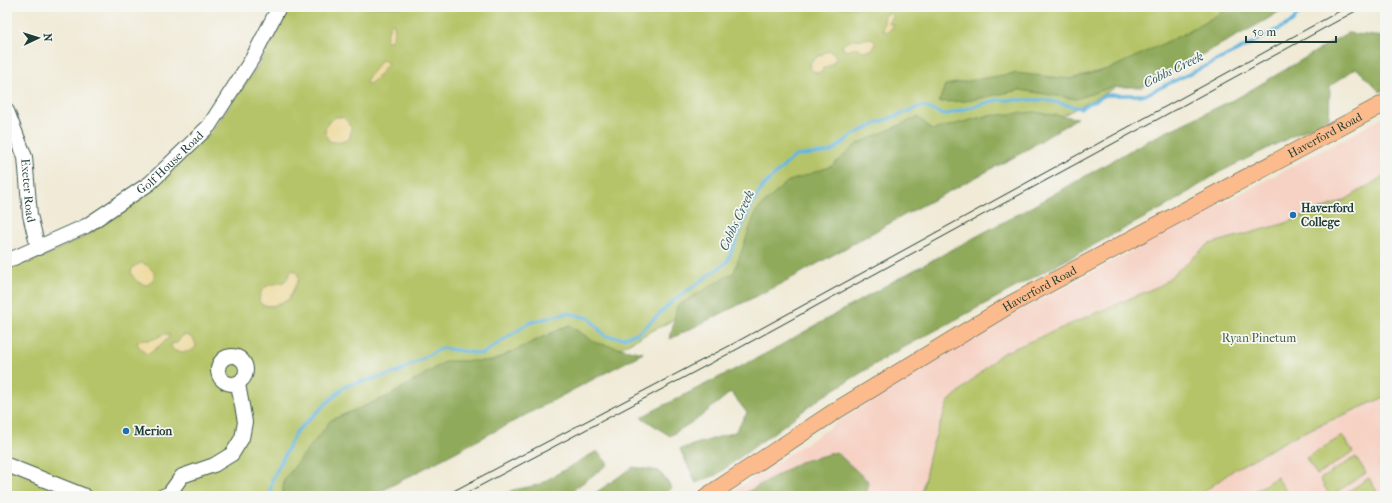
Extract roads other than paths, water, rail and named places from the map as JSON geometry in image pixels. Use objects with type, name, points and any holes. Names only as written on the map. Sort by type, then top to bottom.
[{"type":"main road","name":"Haverford Road","points":[[707,496],[837,410],[1011,304],[1385,103]]},
{"type":"street","name":"Golf House Road","points":[[7,261],[86,226],[150,183],[209,126],[252,58],[279,7]]},
{"type":"street","name":"Exeter Road","points":[[7,111],[25,157],[30,215],[38,248]]},
{"type":"street","points":[[163,496],[169,494],[182,476],[214,466],[232,454],[242,438],[245,422],[238,384]]},
{"type":"street","points":[[7,465],[85,496]]},
{"type":"waterway","name":"Cobbs Creek","points":[[270,496],[272,480],[296,432],[345,386],[396,373],[442,348],[482,354],[529,323],[567,313],[589,318],[605,336],[623,338],[640,332],[673,301],[727,262],[752,204],[763,186],[795,156],[831,152],[853,135],[880,122],[923,106],[944,115],[997,100],[1046,100],[1080,108],[1106,95],[1145,95],[1237,51],[1292,22],[1303,7]]},
{"type":"tram line","points":[[444,496],[729,346],[1347,7]]},
{"type":"tram line","points":[[461,496],[732,352],[1363,7]]},
{"type":"place","name":"Haverford College","points":[[1293,215]]},
{"type":"place","name":"Merion","points":[[126,431]]},
{"type":"park label","name":"Ryan Pinetum","points":[[1259,338]]}]
